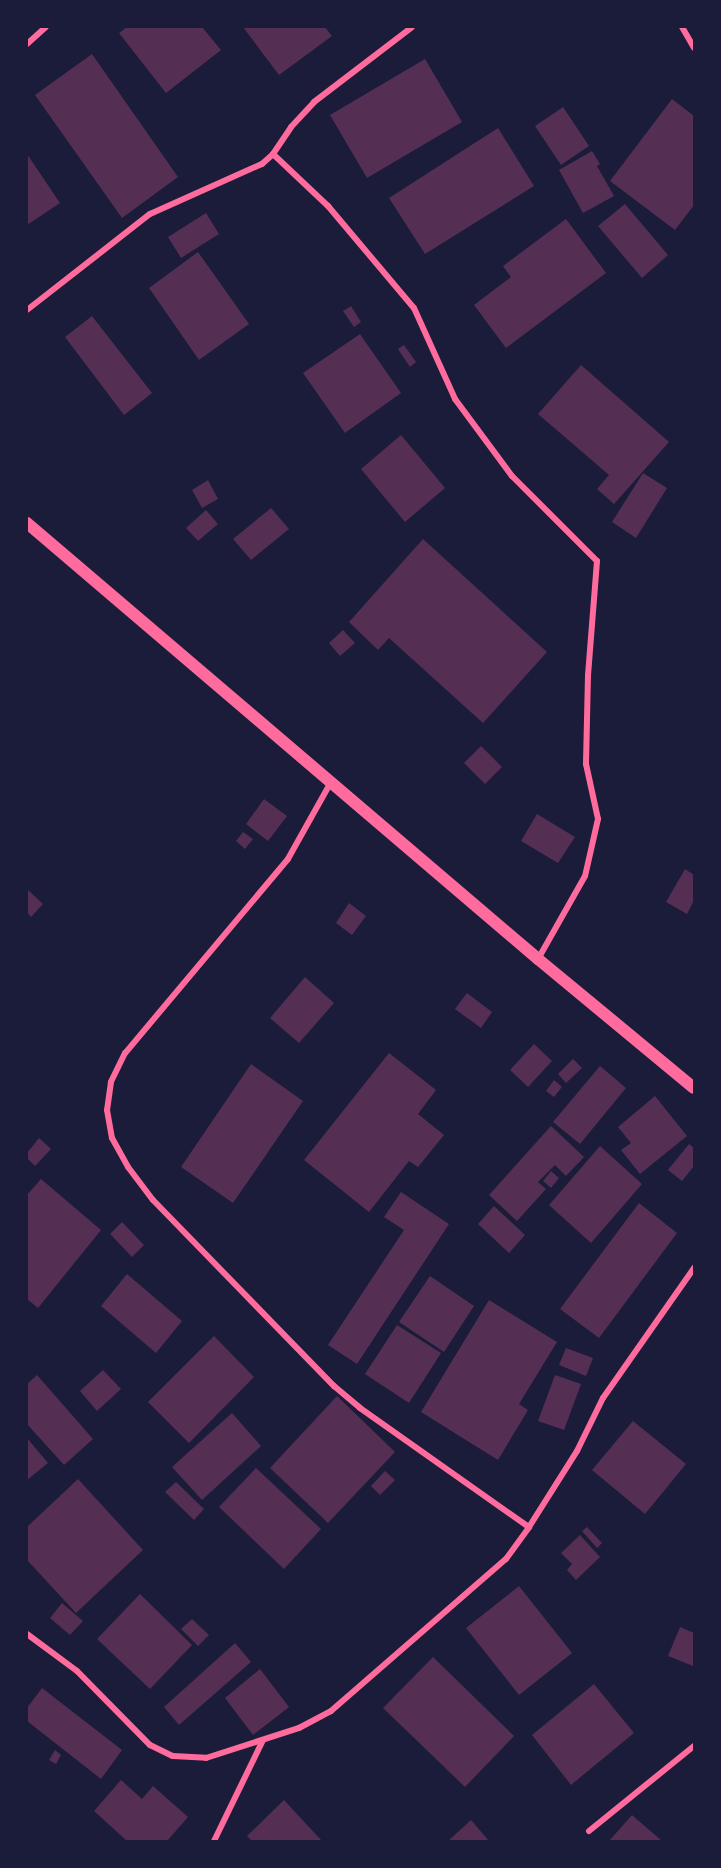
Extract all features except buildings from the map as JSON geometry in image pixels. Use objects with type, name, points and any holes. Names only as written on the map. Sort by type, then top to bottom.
[{"type":"main road","points":[[27,523],[538,959],[694,1088]]},
{"type":"street","points":[[27,44],[46,27]]},
{"type":"street","points":[[27,310],[150,214],[261,164],[273,154],[291,128],[314,102],[412,27]]},
{"type":"street","points":[[682,27],[694,48]]},
{"type":"street","points":[[273,154],[328,206],[414,308],[455,399],[512,476],[597,561],[588,675],[586,764],[598,819],[585,876],[538,959]]},
{"type":"street","points":[[331,782],[288,859],[125,1053],[111,1082],[107,1110],[112,1138],[128,1167],[153,1200],[334,1386],[360,1408],[529,1527]]},
{"type":"street","points":[[27,1634],[77,1671],[150,1745],[173,1756],[206,1758],[299,1728],[331,1711],[506,1559],[577,1451],[603,1398],[694,1268]]},
{"type":"street","points":[[214,1841],[263,1740]]},
{"type":"street","points":[[589,1831],[694,1746]]}]
